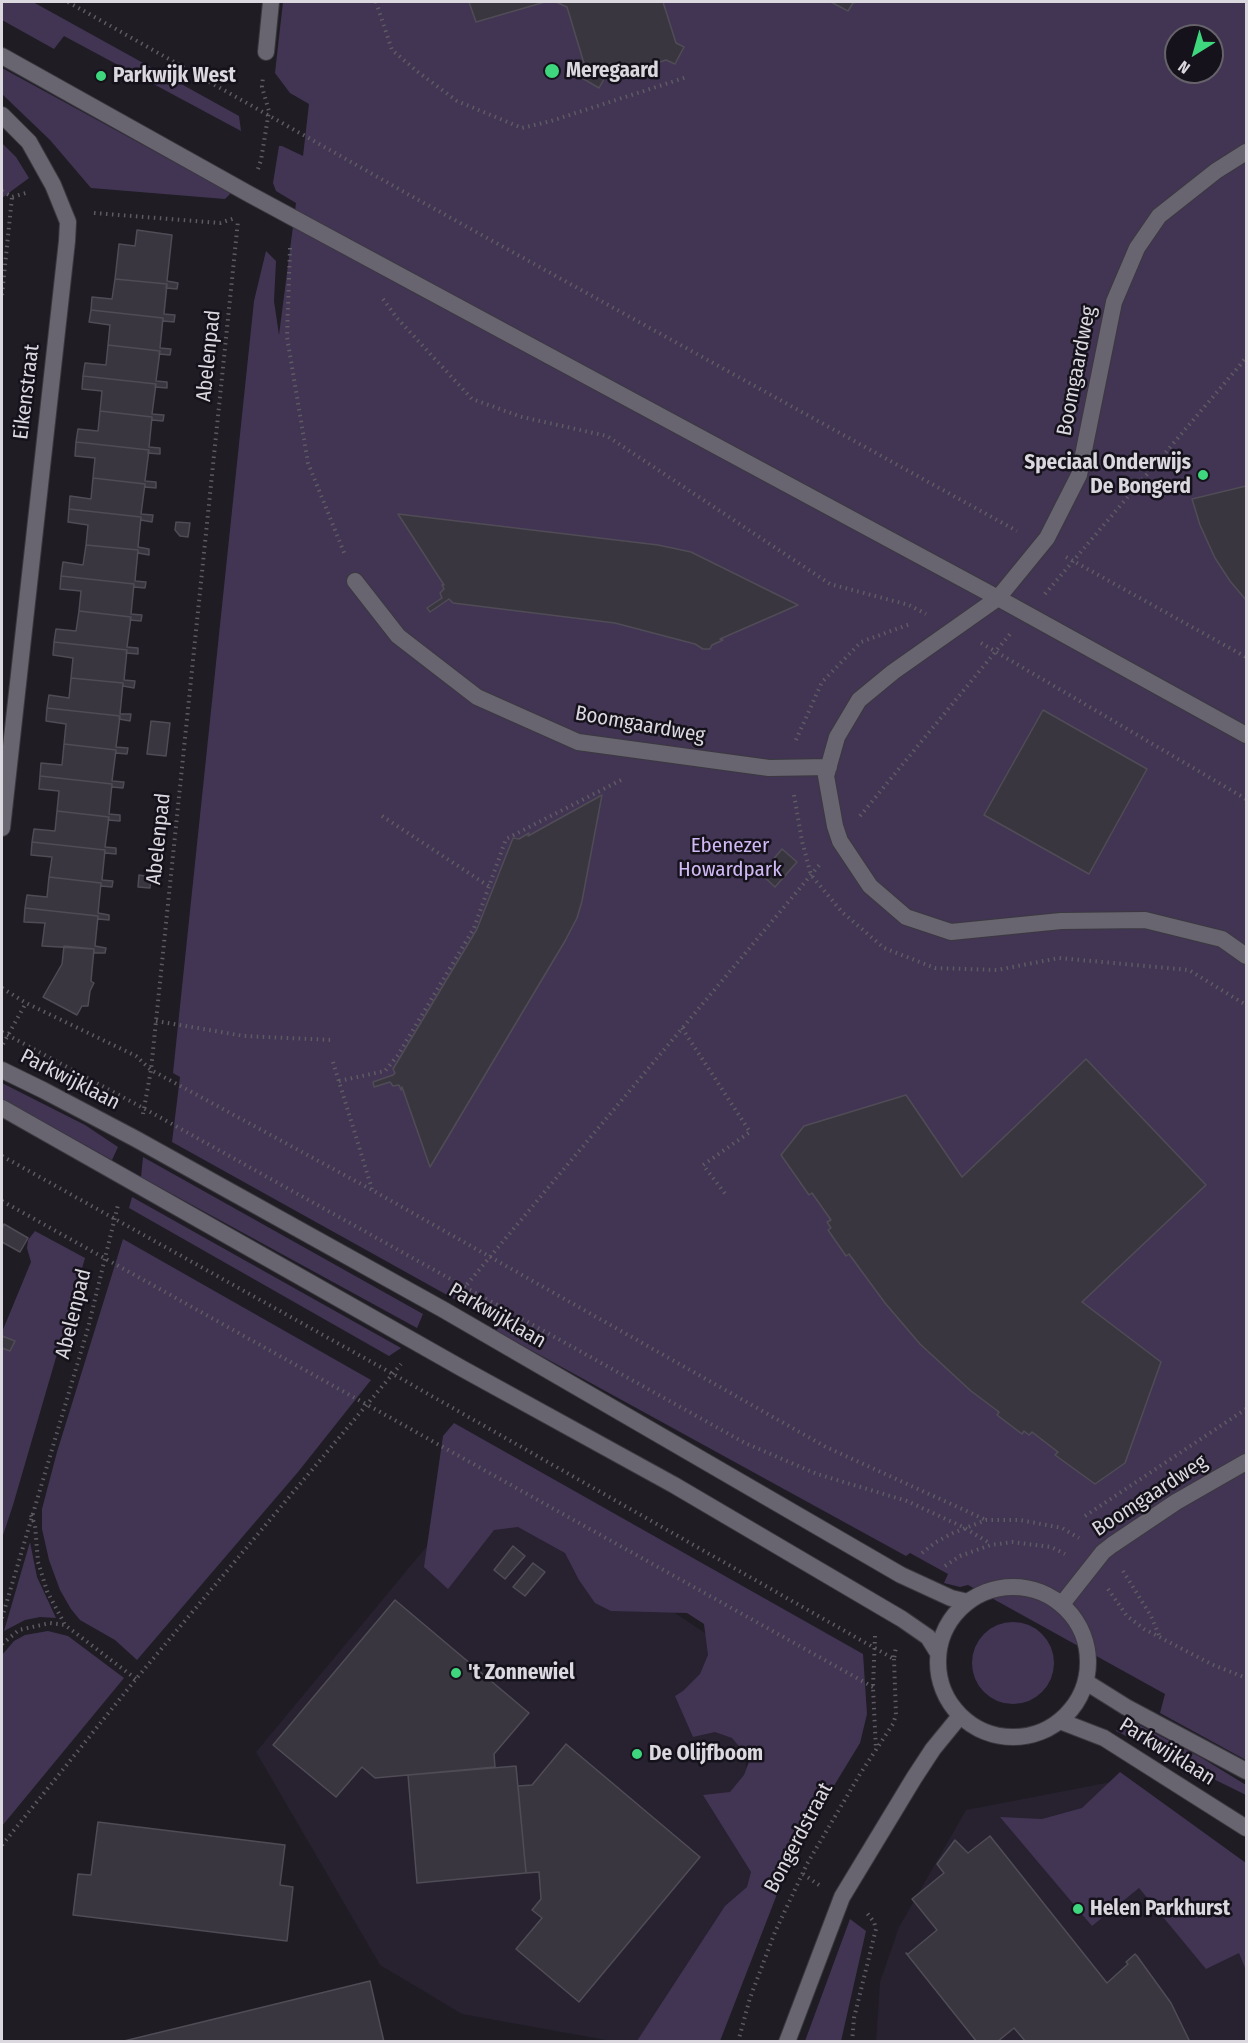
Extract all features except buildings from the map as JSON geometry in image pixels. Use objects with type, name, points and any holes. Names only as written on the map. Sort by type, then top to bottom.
[{"type":"street","points":[[266,52],[271,2]]},
{"type":"street","points":[[2,56],[249,194],[998,598],[1246,735]]},
{"type":"street","name":"Eikenstraat","points":[[2,114],[29,142],[53,185],[68,222],[2,828]]},
{"type":"street","name":"Boomgaardweg","points":[[1246,152],[1216,171],[1159,216],[1137,248],[1114,302],[1079,475],[1047,538],[998,598],[893,672],[859,700],[837,737],[826,776],[840,841],[870,886],[906,916],[951,932],[1061,921],[1145,920],[1222,939],[1246,956]]},
{"type":"street","name":"Boomgaardweg","points":[[355,581],[398,636],[477,697],[578,742],[769,768],[829,767]]},
{"type":"street","name":"Parkwijklaan","points":[[2,1070],[136,1139],[444,1310],[901,1575],[951,1598],[968,1602]]},
{"type":"street","points":[[2,1108],[418,1344],[674,1485],[902,1619],[928,1637],[938,1653]]},
{"type":"street","name":"Boomgaardweg","points":[[1062,1604],[1103,1552],[1112,1545],[1176,1502],[1246,1462]]},
{"type":"street","points":[[1004,1587],[1025,1588],[1044,1593],[1062,1604],[1073,1616],[1085,1639],[1089,1665],[1086,1682],[1077,1703],[1060,1721],[1036,1733],[1009,1737],[983,1731],[960,1716],[947,1697],[939,1676],[938,1653],[948,1624],[968,1602],[985,1592],[1004,1587]]},
{"type":"street","name":"Parkwijklaan","points":[[1086,1682],[1126,1707],[1246,1771]]},
{"type":"street","points":[[787,2042],[842,1897],[914,1778],[933,1749],[960,1716]]},
{"type":"street","name":"Parkwijklaan","points":[[1060,1721],[1104,1737],[1246,1828]]},
{"type":"path","points":[[68,2],[513,252],[1246,657]]},
{"type":"path","points":[[376,2],[392,50],[457,101],[522,129],[687,77]]},
{"type":"path","points":[[249,194],[261,160],[268,115],[262,87],[266,52]]},
{"type":"path","points":[[2,295],[12,197]]},
{"type":"path","name":"Abelenpad","points":[[63,210],[220,223],[239,217],[151,1070],[145,1109],[136,1139]]},
{"type":"path","points":[[290,238],[287,337],[308,463],[355,581]]},
{"type":"path","points":[[380,295],[397,318],[472,399],[522,417],[607,436],[830,584],[909,605],[930,616],[861,642],[822,682],[796,737],[790,768],[802,841],[811,875],[842,912],[884,948],[934,968],[997,970],[1059,958],[1189,970],[1246,1005]]},
{"type":"path","points":[[954,629],[1246,799]]},
{"type":"path","points":[[339,1081],[386,1071],[424,1014],[474,928],[506,839],[634,773]]},
{"type":"path","points":[[382,816],[490,887]]},
{"type":"path","points":[[2,988],[26,1003],[136,1056],[151,1070],[372,1190],[826,1447],[986,1520]]},
{"type":"path","name":"Parkwijklaan","points":[[2,1047],[26,1003]]},
{"type":"path","points":[[156,1021],[244,1036],[332,1040]]},
{"type":"path","points":[[682,1028],[750,1132],[703,1166],[726,1196]]},
{"type":"path","points":[[2,1032],[145,1109],[745,1443],[817,1474],[907,1501],[963,1527],[991,1545]]},
{"type":"path","points":[[333,1062],[372,1190]]},
{"type":"path","name":"Abelenpad","points":[[2,1618],[88,1328],[124,1179]]},
{"type":"path","points":[[2,1201],[873,1687]]},
{"type":"path","points":[[2,1845],[136,1679],[418,1344]]},
{"type":"path","points":[[1085,1516],[1245,1411],[1246,1419]]},
{"type":"path","points":[[31,1515],[35,1525],[38,1562],[44,1581],[65,1625],[136,1679]]},
{"type":"path","points":[[2,1644],[19,1630],[50,1623],[65,1625]]},
{"type":"path","name":"Bongerdstraat","points":[[738,2042],[750,1998],[775,1932],[807,1864],[893,1724],[896,1715],[894,1659]]},
{"type":"path","points":[[842,1897],[866,1912],[874,1922],[876,1929],[854,2018],[852,2042]]},
{"type":"shaded area","points":[[486,1475],[647,1594],[708,1635],[777,1872],[685,2041],[611,2041],[462,2014],[380,1965],[256,1752]]},
{"type":"shaded area","name":"Helen Parkhurst","points":[[1111,1782],[1246,1892],[1246,2041],[876,2042],[880,1982],[899,1927],[966,1810]]},
{"type":"green space","points":[[2,2],[33,2],[239,116],[241,131],[64,36],[54,49],[2,20]]},
{"type":"green space","name":"Ebenezer Howardpark","points":[[283,2],[1246,2],[1246,1760],[1160,1713],[1165,1694],[968,1585],[960,1587],[944,1583],[948,1574],[910,1553],[906,1556],[496,1331],[501,1325],[172,1142],[180,1077],[173,1073],[254,301],[266,251],[276,261],[274,301],[279,335],[296,203],[276,191],[273,183],[279,146],[303,156],[309,104],[290,93],[275,73]]},
{"type":"green space","points":[[2,68],[231,193],[225,199],[91,188],[50,140],[2,94]]},
{"type":"green space","points":[[2,143],[16,157],[29,178],[2,198]]},
{"type":"green space","points":[[2,1083],[85,1125],[118,1147],[112,1160],[2,1099]]},
{"type":"green space","points":[[143,1157],[423,1314],[417,1328],[141,1177]]},
{"type":"green space","points":[[132,1197],[401,1348],[389,1356],[129,1208]]},
{"type":"green space","points":[[35,1231],[85,1258],[2,1538],[2,1332],[31,1262],[27,1248],[28,1240]]},
{"type":"green space","points":[[123,1239],[371,1380],[298,1472],[137,1660],[115,1640],[80,1620],[71,1609],[60,1590],[49,1560],[42,1529],[42,1509],[57,1452]]},
{"type":"green space","points":[[454,1423],[863,1654],[867,1714],[860,1743],[793,1853],[720,2041],[637,2041],[725,1906],[747,1887],[751,1872],[703,1795],[730,1792],[744,1775],[750,1759],[732,1738],[715,1732],[693,1737],[675,1696],[700,1674],[708,1655],[704,1624],[687,1613],[611,1611],[595,1603],[579,1580],[565,1553],[518,1527],[494,1530],[448,1589],[424,1567],[443,1436]]},
{"type":"green space","points":[[30,1542],[37,1577],[56,1618],[40,1617],[25,1620],[4,1631]]},
{"type":"green space","points":[[1013,1622],[1029,1625],[1042,1634],[1051,1647],[1054,1663],[1051,1679],[1042,1692],[1029,1701],[1013,1704],[997,1701],[984,1692],[975,1679],[972,1663],[975,1647],[984,1634],[997,1625]]},
{"type":"green space","points":[[48,1631],[68,1636],[124,1678],[2,1826],[2,1655],[14,1641],[25,1635]]},
{"type":"green space","points":[[1124,1717],[1202,1758],[1246,1785],[1246,1795],[1116,1731]]},
{"type":"green space","points":[[1120,1772],[1246,1863],[1246,1970],[1239,1953],[1206,1969],[1139,1888],[1092,1926],[1000,1817],[1042,1819],[1082,1808]]},
{"type":"green space","points":[[850,1919],[866,1931],[841,2041],[805,2041]]},
{"type":"place","name":"Meregaard","points":[[552,71]]},
{"type":"place","name":"Parkwijk West","points":[[101,76]]},
{"type":"place","name":"Speciaal Onderwijs De Bongerd","points":[[1203,475]]},
{"type":"place","name":"'t Zonnewiel","points":[[456,1673]]},
{"type":"place","name":"De Olijfboom","points":[[637,1754]]},
{"type":"place","name":"Helen Parkhurst","points":[[1078,1909]]}]
